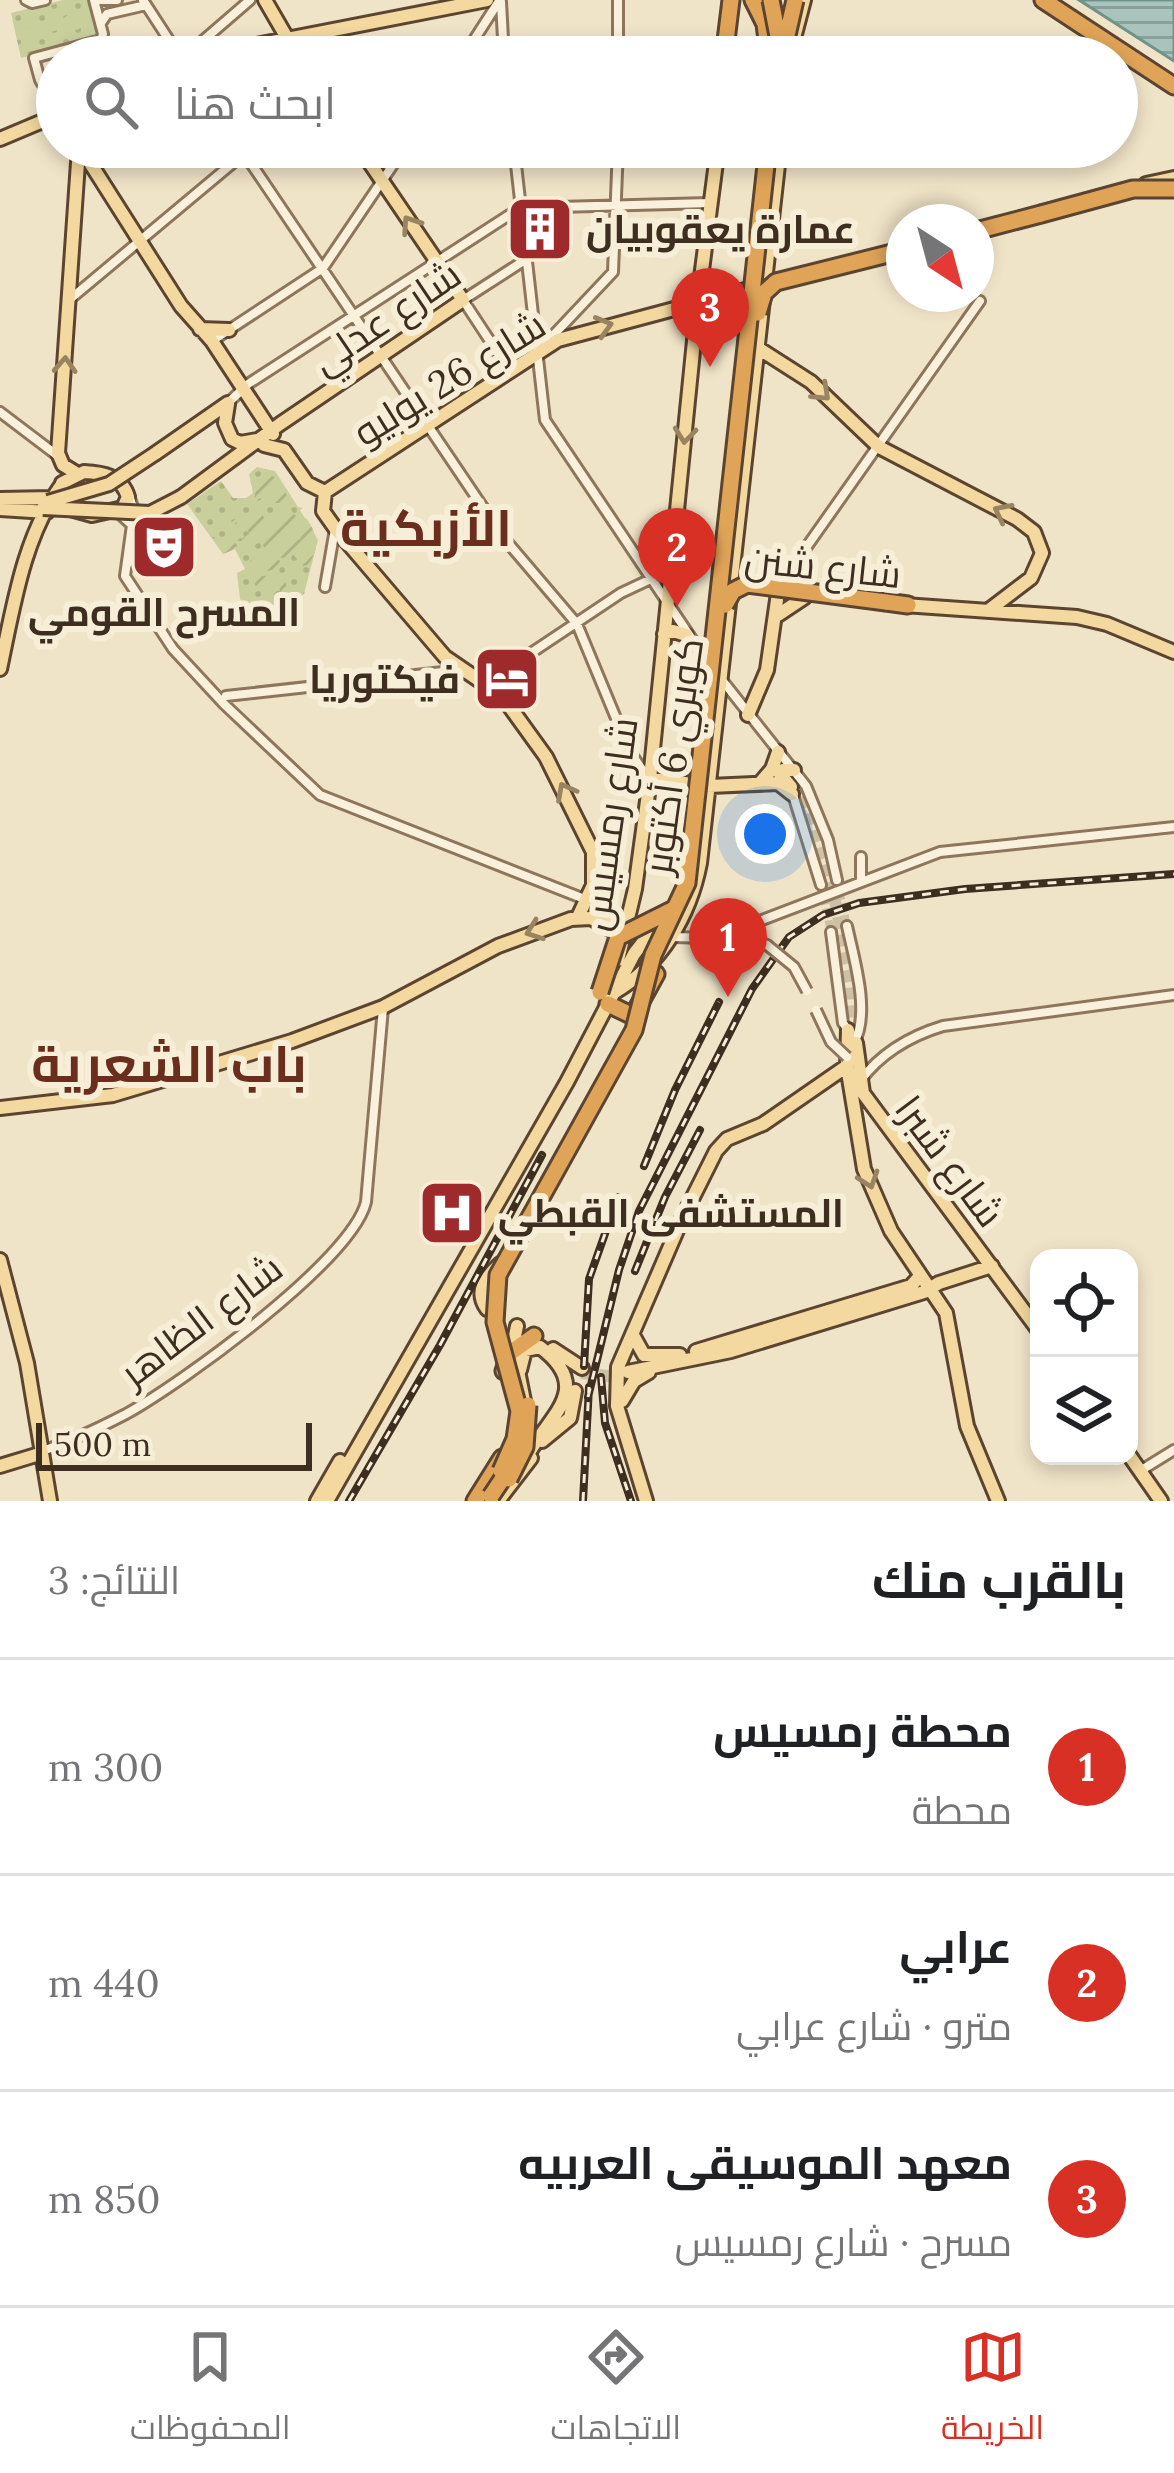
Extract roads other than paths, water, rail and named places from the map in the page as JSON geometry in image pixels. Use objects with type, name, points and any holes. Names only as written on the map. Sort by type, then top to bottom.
[{"type":"highway","points":[[727,36],[731,0]]},
{"type":"highway","points":[[1043,0],[1101,36]]},
{"type":"highway","points":[[1054,0],[1107,36]]},
{"type":"highway","points":[[770,36],[765,24],[779,4]]},
{"type":"highway","points":[[779,4],[779,36]]},
{"type":"highway","points":[[779,4],[779,36]]},
{"type":"highway","points":[[1138,57],[1174,82]]},
{"type":"highway","points":[[1138,59],[1174,82]]},
{"type":"highway","name":"كوبري 6 أكتوبر","points":[[642,1006],[652,955],[684,902],[708,769],[756,341],[770,168]]},
{"type":"highway","name":"كوبري 6 أكتوبر","points":[[684,902],[770,168]]},
{"type":"highway","points":[[1145,188],[1174,186]]},
{"type":"highway","points":[[994,226],[1133,189],[1174,186]]},
{"type":"highway","points":[[756,341],[762,297],[776,282],[886,254]]},
{"type":"highway","points":[[725,605],[734,591],[747,584],[915,606]]},
{"type":"highway","points":[[487,1501],[509,1457],[518,1420],[514,1381],[495,1322],[498,1275],[627,1043],[652,971],[684,902]]},
{"type":"highway","points":[[642,1006],[605,998],[618,937],[684,902]]},
{"type":"highway","points":[[487,1501],[516,1466],[527,1437],[527,1396],[499,1334],[495,1304],[502,1270],[548,1187]]},
{"type":"highway","points":[[512,1363],[534,1336]]},
{"type":"main road","points":[[265,0],[284,36]]},
{"type":"main road","points":[[301,36],[487,0]]},
{"type":"main road","points":[[728,36],[731,0]]},
{"type":"main road","points":[[0,139],[36,122]]},
{"type":"main road","points":[[0,504],[57,504],[92,515],[125,505],[127,491],[114,478],[76,472],[66,468],[59,457],[82,168]]},
{"type":"main road","points":[[95,168],[139,242],[212,341],[230,378],[232,399],[225,426],[235,442],[270,435]]},
{"type":"main road","points":[[373,168],[463,300]]},
{"type":"main road","name":"شارع رمسيس","points":[[331,1501],[605,998],[627,932],[650,779],[698,301],[717,168]]},
{"type":"main road","points":[[605,998],[686,883],[721,679],[748,289],[762,168]]},
{"type":"main road","points":[[605,998],[652,971],[700,863],[709,664],[728,584],[762,301],[771,168]]},
{"type":"main road","points":[[994,226],[1145,188]]},
{"type":"main road","points":[[762,301],[774,286],[886,256]]},
{"type":"main road","points":[[764,275],[772,279],[827,275]]},
{"type":"main road","name":"شارع 26 يوليو","points":[[325,492],[563,338],[748,289]]},
{"type":"main road","name":"شارع عدلي","points":[[0,504],[146,513],[162,509],[463,300]]},
{"type":"main road","points":[[200,329],[229,330]]},
{"type":"main road","points":[[756,341],[811,382],[879,448],[1034,532],[1042,553],[1040,563],[1009,602]]},
{"type":"main road","points":[[0,504],[37,504],[97,488],[157,455],[232,399],[253,402],[270,435],[307,483],[325,492],[323,511],[334,527],[441,652],[502,696],[562,785],[593,852],[595,874],[578,917]]},
{"type":"main road","points":[[0,683],[39,534],[76,472]]},
{"type":"main road","points":[[0,669],[23,574],[57,504]]},
{"type":"main road","name":"شارع شنن","points":[[728,584],[914,600],[915,606]]},
{"type":"main road","points":[[748,715],[764,682],[779,589]]},
{"type":"main road","name":"شارع شنن","points":[[779,589],[805,597],[915,606],[951,614],[989,610],[1009,602]]},
{"type":"main road","points":[[777,616],[805,597]]},
{"type":"main road","points":[[1009,602],[1086,612],[1174,648]]},
{"type":"main road","points":[[664,634],[686,635]]},
{"type":"main road","points":[[759,783],[772,769],[778,752]]},
{"type":"main road","points":[[792,794],[780,774],[794,770]]},
{"type":"main road","points":[[650,779],[704,785],[778,783],[792,794]]},
{"type":"main road","points":[[588,897],[613,929]]},
{"type":"main road","points":[[0,1108],[123,1092],[383,1007],[498,946],[578,917],[627,932],[651,930],[684,902]]},
{"type":"main road","points":[[627,932],[634,954]]},
{"type":"main road","name":"شارع رمسيس","points":[[317,1501],[605,998]]},
{"type":"main road","points":[[488,1309],[481,1296],[484,1283],[509,1256],[637,1028],[642,1006]]},
{"type":"main road","points":[[851,1049],[860,1082]]},
{"type":"main road","points":[[649,1501],[622,1401],[622,1369],[716,1151],[730,1136],[763,1124],[851,1049]]},
{"type":"main road","points":[[851,1049],[868,1183],[892,1231],[947,1317],[962,1407],[994,1498]]},
{"type":"main road","name":"شارع شبرا","points":[[860,1082],[930,1188],[1030,1319]]},
{"type":"main road","points":[[644,1484],[617,1406],[618,1367],[694,1201]]},
{"type":"main road","points":[[0,1259],[22,1340],[47,1501]]},
{"type":"main road","points":[[826,1317],[992,1266]]},
{"type":"main road","points":[[627,1370],[731,1351],[911,1286],[920,1276]]},
{"type":"main road","points":[[0,1280],[39,1449]]},
{"type":"main road","points":[[487,1501],[540,1439],[571,1414],[577,1370],[552,1348],[501,1318]]},
{"type":"main road","points":[[517,1326],[512,1363],[525,1398],[527,1427],[540,1439]]},
{"type":"main road","points":[[634,1337],[644,1354],[683,1358]]},
{"type":"main road","points":[[512,1363],[532,1346],[556,1361],[567,1391],[561,1419]]},
{"type":"main road","points":[[622,1401],[639,1377],[683,1358]]},
{"type":"main road","name":"شارع الظاهر","points":[[0,1466],[39,1449]]},
{"type":"main road","points":[[1136,1465],[1161,1501]]},
{"type":"street","points":[[26,0],[45,0]]},
{"type":"street","points":[[100,36],[95,0],[112,5],[145,2],[168,36]]},
{"type":"street","points":[[207,36],[250,0]]},
{"type":"street","points":[[618,0],[618,36]]},
{"type":"street","points":[[479,36],[501,1]]},
{"type":"street","points":[[100,24],[112,5]]},
{"type":"street","points":[[495,16],[499,36]]},
{"type":"street","points":[[68,301],[224,168]]},
{"type":"street","points":[[258,168],[503,537],[577,624],[630,752],[650,779]]},
{"type":"street","points":[[212,341],[323,268],[392,168]]},
{"type":"street","points":[[516,168],[548,429],[686,635],[794,770],[822,825],[837,880]]},
{"type":"street","points":[[540,351],[613,272],[618,168]]},
{"type":"street","points":[[232,399],[353,314],[520,208],[712,203]]},
{"type":"street","name":"شارع عدلي","points":[[463,300],[525,260]]},
{"type":"street","points":[[463,300],[510,372]]},
{"type":"street","points":[[779,589],[972,312]]},
{"type":"street","points":[[0,412],[59,457]]},
{"type":"street","points":[[127,491],[138,524],[128,576],[185,658],[229,708],[320,795],[588,897]]},
{"type":"street","points":[[114,512],[132,523],[123,566],[126,580],[165,638],[226,696],[229,708]]},
{"type":"street","points":[[326,586],[334,527]]},
{"type":"street","points":[[226,696],[467,673],[519,661],[670,569]]},
{"type":"street","points":[[792,794],[820,885]]},
{"type":"street","points":[[717,938],[943,851],[1174,826]]},
{"type":"street","points":[[861,857],[861,880]]},
{"type":"street","points":[[847,926],[859,997],[860,1031],[851,1049]]},
{"type":"street","points":[[831,932],[851,1049]]},
{"type":"street","points":[[670,937],[760,941],[800,977],[829,1038],[878,1059]]},
{"type":"street","points":[[860,1082],[878,1059],[907,1040],[943,1026],[1174,995]]},
{"type":"street","name":"شارع الظاهر","points":[[39,1449],[62,1444],[130,1412],[287,1299],[359,1220],[366,1202],[383,1007]]},
{"type":"street","points":[[1141,1471],[1174,1450]]},
{"type":"water","points":[[1079,0],[1174,0],[1174,61]]},
{"type":"tunnel","points":[[800,778],[831,880],[851,984],[855,1041]]},
{"type":"tunnel","points":[[837,880],[847,926]]},
{"type":"tunnel","points":[[821,885],[831,932]]},
{"type":"tunnel","points":[[581,1373],[628,1372]]},
{"type":"railway","points":[[588,1397],[619,1270],[639,1211],[752,989],[789,937],[823,915],[859,903],[965,889],[1174,874]]},
{"type":"railway","points":[[644,1166],[719,1002]]},
{"type":"railway","points":[[635,1271],[665,1197],[700,1130]]},
{"type":"railway","points":[[349,1501],[542,1155]]},
{"type":"railway","points":[[584,1366],[589,1279],[618,1197]]},
{"type":"railway","points":[[601,1377],[605,1423],[631,1501]]},
{"type":"railway","points":[[583,1501],[589,1387]]},
{"type":"place","name":"عمارة يعقوبيان","points":[[540,229]]},
{"type":"place","name":"معهد الموسيقى العربيه","points":[[710,367]]},
{"type":"place","name":"المسرح القومي","points":[[164,547]]},
{"type":"place","name":"عرابي","points":[[677,607]]},
{"type":"place","name":"فيكتوريا","points":[[507,679]]},
{"type":"place","name":"محطة رمسيس","points":[[728,997]]},
{"type":"place","name":"المستشفى القبطي","points":[[452,1213]]},
{"type":"district","name":"الأزبكية","points":[[426,528]]},
{"type":"district","name":"باب الشعرية","points":[[169,1064]]}]
